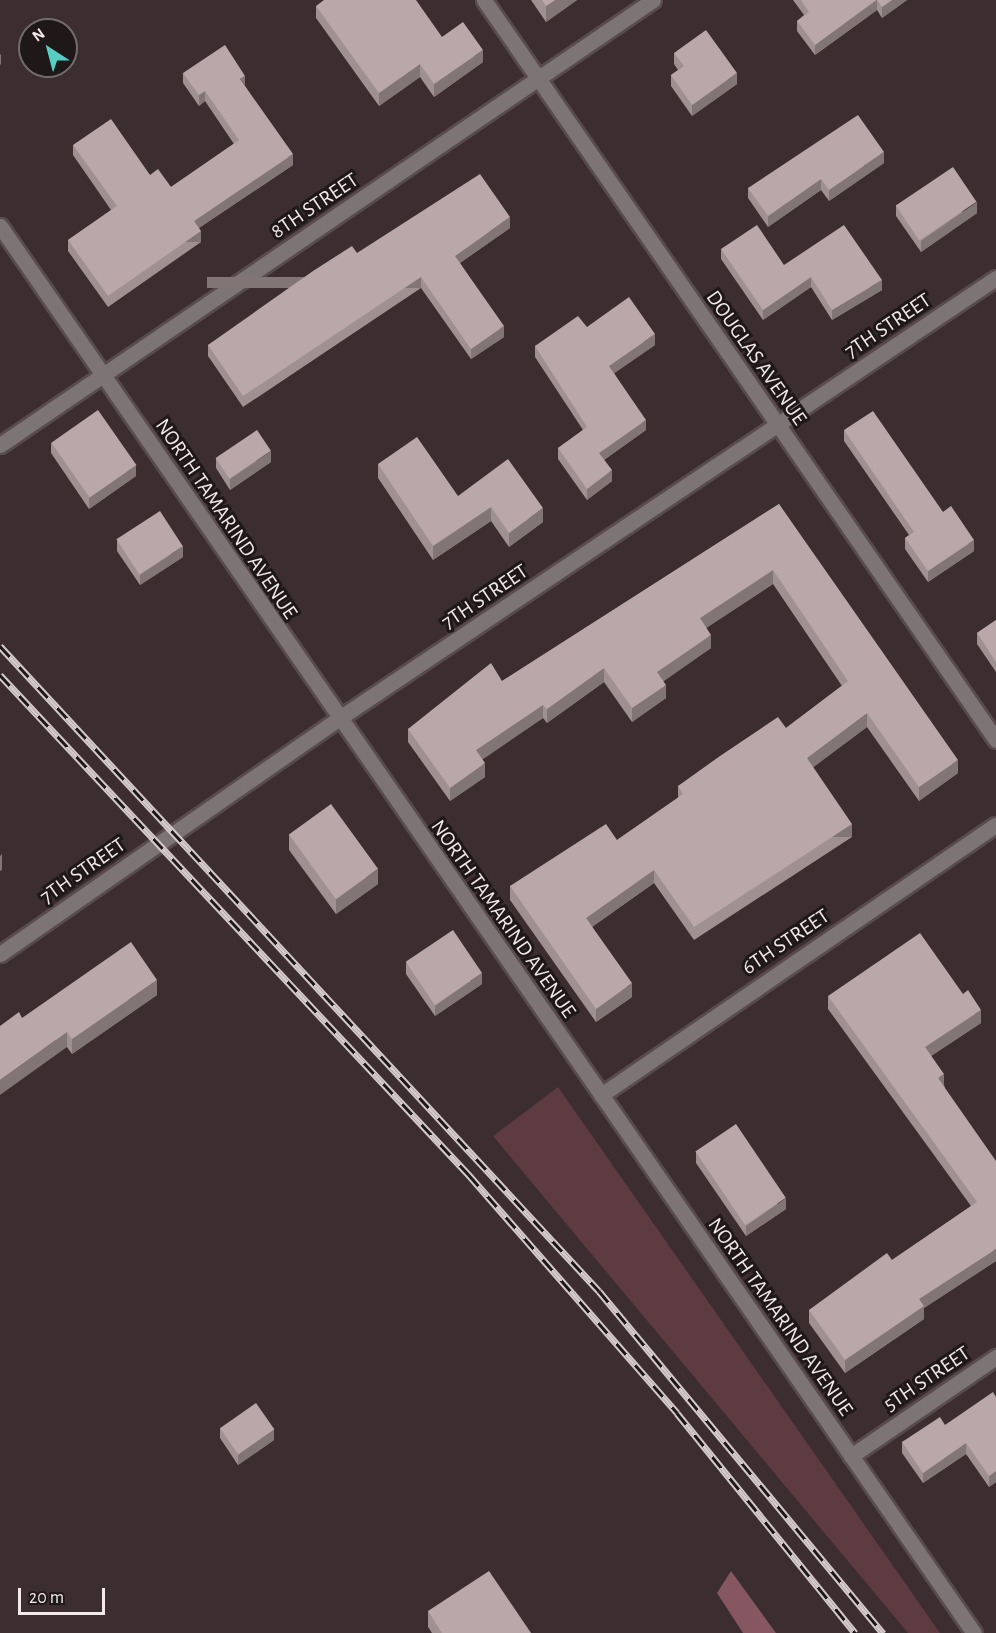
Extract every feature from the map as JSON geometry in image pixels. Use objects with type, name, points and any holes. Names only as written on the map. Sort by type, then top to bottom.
[{"type":"street","name":"DOUGLAS AVENUE","points":[[484,0],[996,740]]},
{"type":"street","name":"8TH STREET","points":[[0,446],[653,0]]},
{"type":"street","name":"NORTH TAMARIND AVENUE","points":[[0,226],[338,719],[974,1633]]},
{"type":"street","name":"7TH STREET","points":[[0,954],[338,719],[779,427],[996,278]]},
{"type":"street","name":"6TH STREET","points":[[601,1095],[996,825]]},
{"type":"street","name":"5TH STREET","points":[[851,1456],[996,1357]]},
{"type":"shaded area","points":[[558,1087],[940,1633],[908,1633],[493,1136]]},
{"type":"shaded area","points":[[731,1571],[776,1633],[743,1633],[717,1593]]},
{"type":"building","points":[[324,0],[416,0],[442,37],[463,22],[483,50],[434,84],[420,64],[379,93],[316,6]]},
{"type":"building","points":[[542,0],[555,0],[546,6]]},
{"type":"building","points":[[801,0],[876,0],[815,45],[797,21],[809,12]]},
{"type":"building","points":[[877,0],[892,0],[882,7]]},
{"type":"building","points":[[706,30],[737,73],[692,105],[671,75],[684,66],[674,53]]},
{"type":"building","points":[[225,45],[245,76],[240,79],[293,154],[194,221],[201,231],[108,296],[68,240],[117,206],[73,145],[111,119],[150,175],[158,169],[171,187],[239,140],[205,91],[199,95],[183,73]]},
{"type":"building","points":[[858,115],[884,152],[829,190],[821,179],[768,216],[748,188]]},
{"type":"building","points":[[953,167],[976,202],[919,240],[896,206]]},
{"type":"building","points":[[480,174],[510,217],[455,256],[504,326],[471,349],[421,277],[243,396],[208,345],[352,246],[357,253]]},
{"type":"building","points":[[757,225],[784,265],[844,225],[882,280],[832,310],[811,277],[763,310],[721,249]]},
{"type":"building","points":[[629,297],[655,334],[609,366],[646,420],[599,453],[612,470],[587,489],[558,448],[587,427],[535,346],[578,316],[587,327]]},
{"type":"building","points":[[98,410],[136,465],[90,498],[51,443]]},
{"type":"building","points":[[873,411],[943,512],[951,506],[974,540],[928,571],[905,538],[914,532],[844,430]]},
{"type":"building","points":[[257,430],[271,451],[230,479],[216,458]]},
{"type":"building","points":[[417,437],[458,496],[508,459],[543,508],[509,533],[491,507],[433,546],[378,464]]},
{"type":"building","points":[[779,504],[958,760],[919,787],[867,713],[807,758],[852,824],[694,927],[654,870],[586,918],[632,983],[596,1009],[510,886],[606,824],[617,840],[683,794],[678,786],[720,756],[778,717],[786,728],[848,681],[773,570],[700,618],[711,635],[657,672],[666,685],[632,708],[604,668],[547,709],[543,705],[476,750],[485,763],[450,788],[408,729],[491,663],[502,681]]},
{"type":"building","points":[[160,511],[183,546],[139,575],[116,539]]},
{"type":"building","points":[[996,620],[996,662],[977,633]]},
{"type":"building","points":[[331,804],[378,869],[336,899],[289,835]]},
{"type":"building","points":[[453,930],[482,973],[435,1005],[406,962]]},
{"type":"building","points":[[920,933],[963,994],[968,990],[981,1010],[925,1047],[944,1074],[938,1078],[996,1161],[996,1249],[919,1299],[924,1306],[845,1360],[809,1310],[887,1253],[892,1260],[977,1202],[828,996]]},
{"type":"building","points":[[131,942],[157,980],[72,1039],[67,1032],[0,1080],[0,1026],[19,1012],[22,1018]]},
{"type":"building","points":[[736,1124],[786,1198],[745,1225],[695,1151]]},
{"type":"building","points":[[993,1392],[996,1397],[996,1471],[989,1476],[966,1443],[923,1473],[902,1442],[940,1417],[945,1425]]},
{"type":"building","points":[[256,1403],[274,1429],[238,1454],[220,1428]]},
{"type":"building","points":[[489,1571],[531,1633],[442,1633],[428,1611]]},
{"type":"railway","points":[[0,646],[599,1291],[883,1633]]},
{"type":"railway","points":[[0,675],[469,1175],[677,1413],[855,1633]]}]
